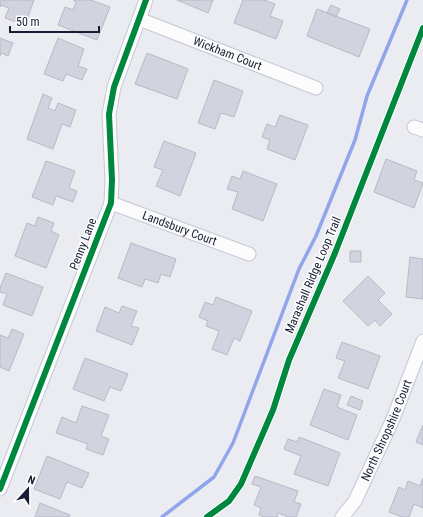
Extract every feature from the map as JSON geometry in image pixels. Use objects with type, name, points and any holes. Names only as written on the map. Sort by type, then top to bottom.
[{"type":"street","name":"Penny Lane","points":[[0,488],[111,203],[112,180],[109,114],[114,87],[146,0]]},
{"type":"street","name":"Wickham Court","points":[[139,19],[316,88]]},
{"type":"street","name":"Landsbury Court","points":[[111,203],[249,254]]},
{"type":"street","name":"North Shropshire Court","points":[[342,517],[356,501],[393,419],[423,341]]},
{"type":"building","points":[[0,0],[34,0],[25,25],[5,18],[9,8],[1,5],[0,7]]},
{"type":"building","points":[[73,0],[91,0],[110,7],[97,40],[58,25],[65,7],[73,10],[76,2]]},
{"type":"building","points":[[177,0],[213,0],[208,13]]},
{"type":"building","points":[[243,0],[264,0],[275,4],[270,16],[283,21],[276,39],[234,23]]},
{"type":"building","points":[[331,5],[340,9],[336,17],[327,13]]},
{"type":"building","points":[[317,9],[370,29],[359,57],[307,36]]},
{"type":"building","points":[[0,38],[13,43],[8,56],[1,53],[0,56]]},
{"type":"building","points":[[58,38],[84,49],[78,66],[87,69],[82,80],[66,74],[63,81],[44,74]]},
{"type":"building","points":[[147,53],[188,69],[177,99],[135,84]]},
{"type":"building","points":[[214,80],[243,91],[234,117],[221,113],[215,129],[198,123]]},
{"type":"building","points":[[43,94],[52,98],[48,108],[55,111],[58,103],[76,110],[70,127],[62,124],[53,149],[27,139]]},
{"type":"building","points":[[280,115],[308,125],[295,160],[267,149],[270,140],[262,137],[267,124],[275,127]]},
{"type":"building","points":[[164,141],[196,153],[180,196],[156,186],[163,170],[154,167]]},
{"type":"building","points":[[386,159],[417,171],[414,180],[423,183],[414,208],[374,192]]},
{"type":"building","points":[[46,161],[75,171],[69,188],[77,191],[73,202],[56,196],[53,205],[32,197]]},
{"type":"building","points":[[243,171],[277,184],[263,221],[232,209],[238,192],[227,189],[232,176],[240,179]]},
{"type":"building","points":[[38,217],[54,223],[51,231],[59,235],[46,268],[15,256],[27,223],[35,226]]},
{"type":"building","points":[[131,243],[176,259],[170,277],[161,274],[158,283],[145,279],[142,287],[118,278]]},
{"type":"building","points":[[350,251],[361,251],[361,262],[350,262]]},
{"type":"building","points":[[410,257],[423,259],[423,299],[406,297]]},
{"type":"building","points":[[6,273],[43,287],[32,316],[3,305],[7,294],[0,292],[0,288]]},
{"type":"building","points":[[368,276],[385,293],[378,300],[392,314],[380,326],[375,320],[368,326],[343,301]]},
{"type":"building","points":[[216,297],[252,311],[240,341],[234,338],[227,355],[212,349],[219,331],[206,326],[208,321],[199,317],[205,302],[213,305]]},
{"type":"building","points":[[122,306],[137,311],[131,326],[139,328],[132,345],[96,331],[105,307],[119,313]]},
{"type":"building","points":[[12,329],[24,334],[9,371],[0,367],[0,335],[8,338]]},
{"type":"building","points":[[342,342],[380,356],[368,389],[338,378],[345,361],[336,358]]},
{"type":"building","points":[[85,358],[128,374],[121,391],[110,387],[104,401],[73,389]]},
{"type":"building","points":[[324,389],[341,395],[337,407],[357,415],[348,440],[310,425]]},
{"type":"building","points":[[351,396],[363,401],[360,410],[347,405]]},
{"type":"building","points":[[82,406],[109,415],[101,436],[109,439],[103,455],[86,449],[88,444],[56,433],[62,417],[76,423]]},
{"type":"building","points":[[423,425],[423,445],[416,442]]},
{"type":"building","points":[[299,437],[340,453],[328,486],[294,474],[301,456],[284,449],[288,439],[297,442]]},
{"type":"building","points":[[47,456],[89,473],[82,488],[67,482],[60,499],[34,489]]},
{"type":"building","points":[[255,476],[298,491],[294,502],[301,504],[296,517],[288,517],[278,513],[277,517],[264,517],[259,515],[261,508],[254,505],[261,487],[252,484]]},
{"type":"building","points":[[423,478],[423,508],[414,504],[409,517],[402,517],[389,512],[399,487],[405,490],[408,481],[420,486]]},
{"type":"building","points":[[40,503],[70,515],[69,517],[35,517]]},
{"type":"waterway","points":[[162,517],[214,477],[233,443],[299,269],[316,236],[355,140],[367,96],[407,0]]},
{"type":"cycle path","points":[[0,489],[111,203],[112,180],[109,114],[114,87],[146,0]]},
{"type":"cycle path","name":"Marashall Ridge Loop Trail","points":[[207,517],[229,501],[241,484],[273,410],[289,360],[335,253],[423,28]]}]
